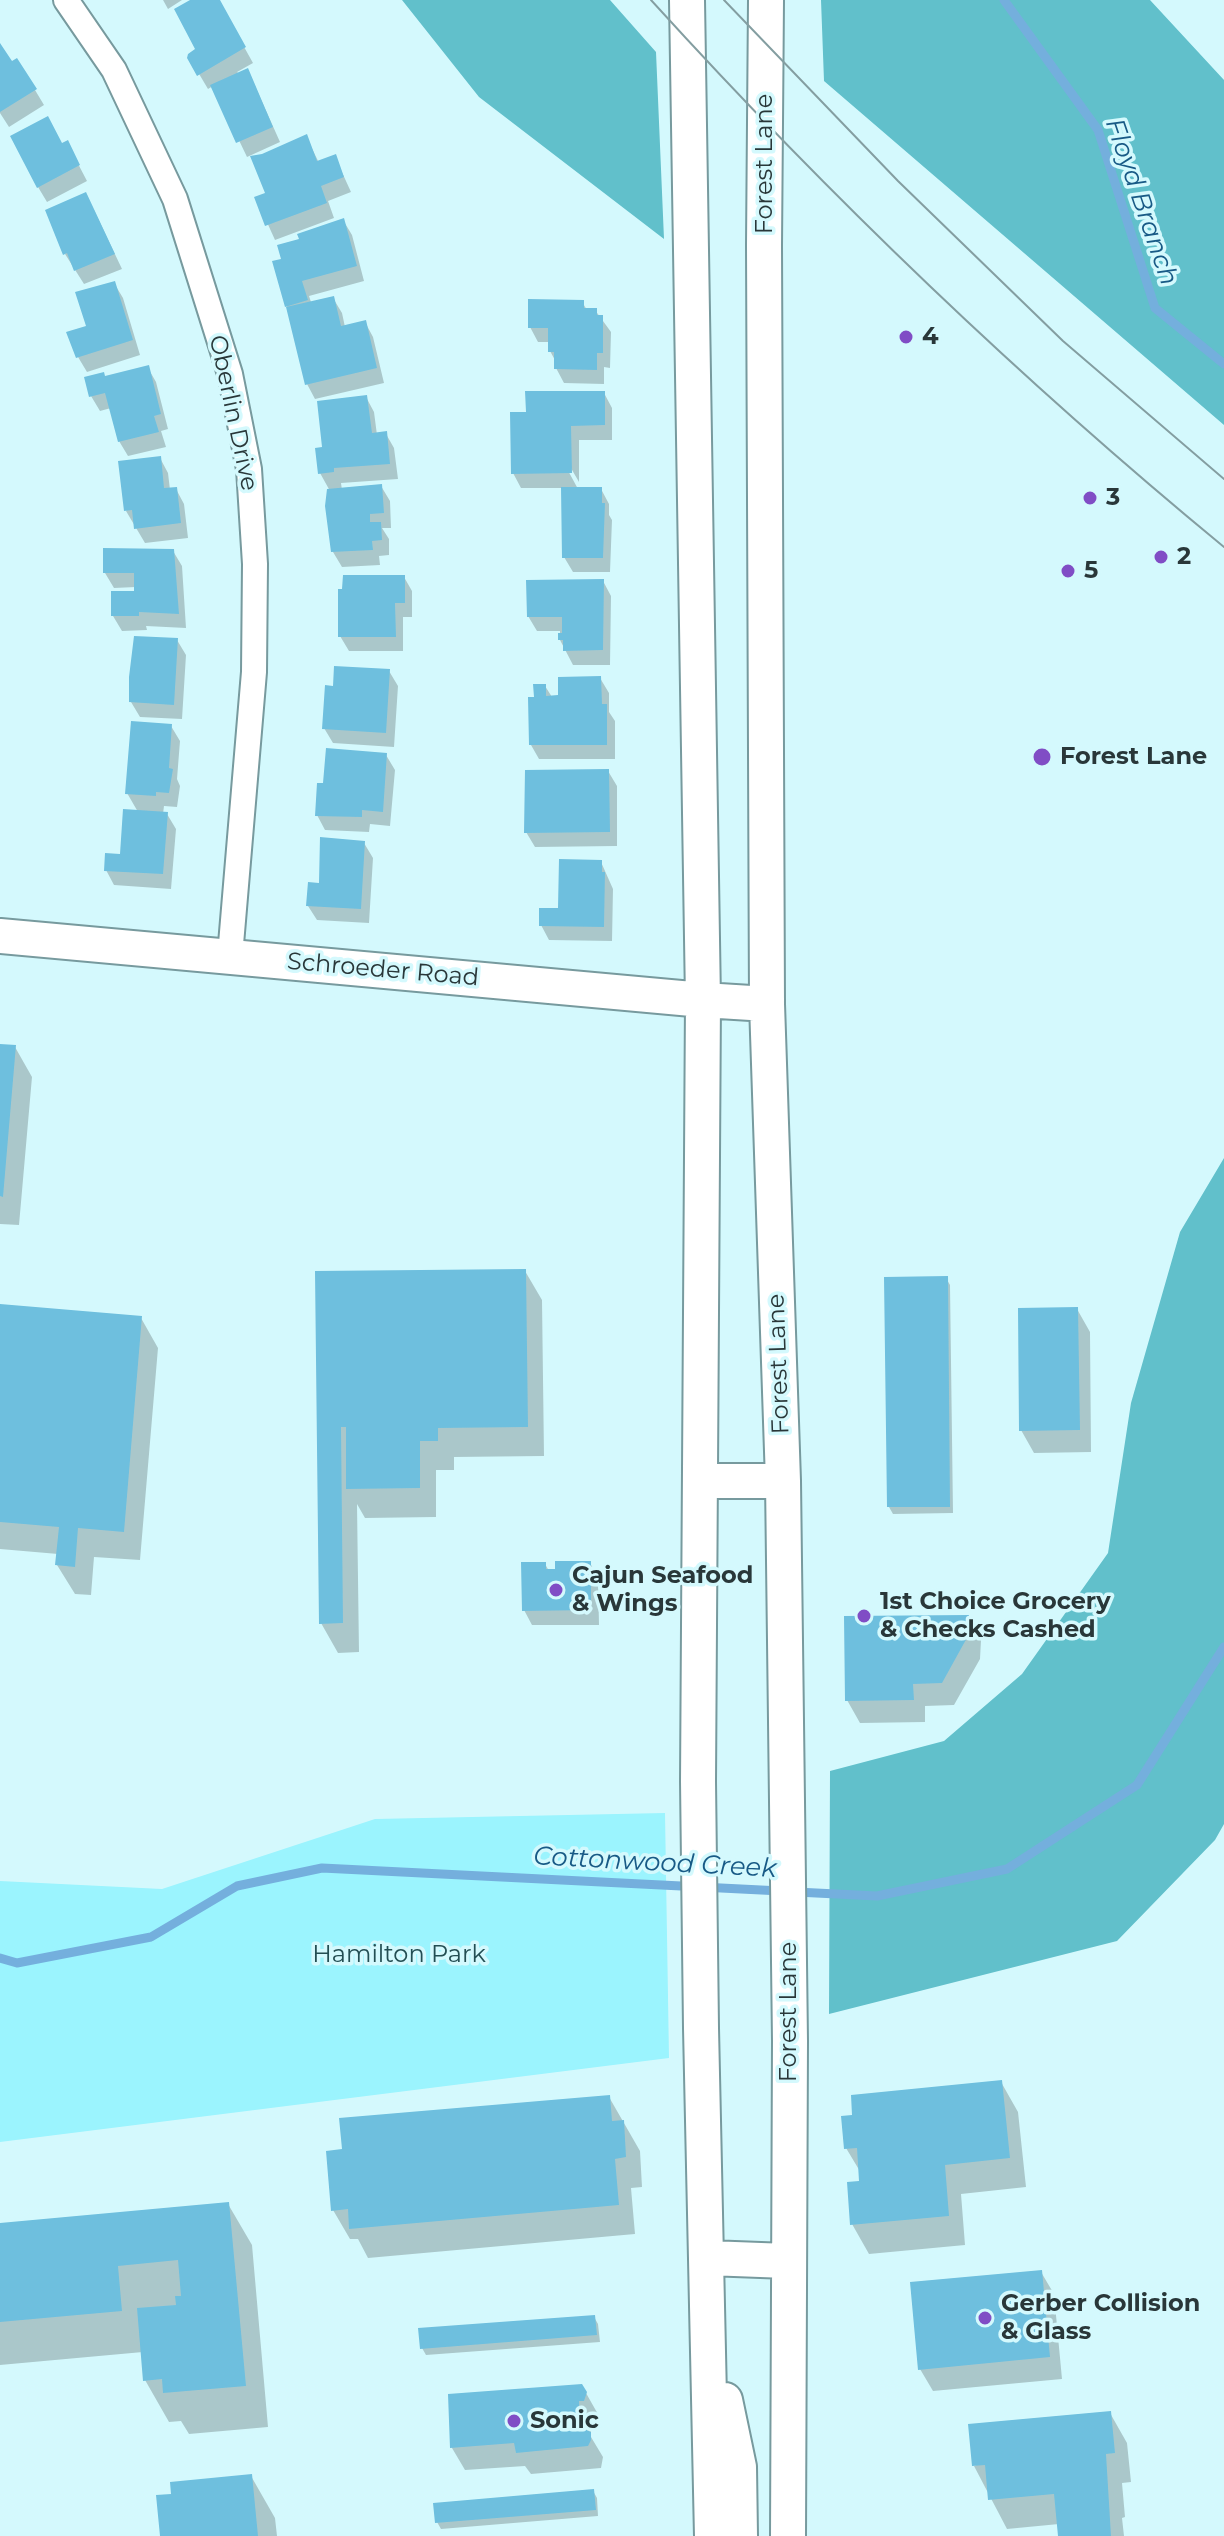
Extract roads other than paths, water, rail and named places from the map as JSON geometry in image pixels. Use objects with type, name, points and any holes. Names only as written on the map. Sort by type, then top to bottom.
[{"type":"main road","points":[[687,0],[703,1000],[698,1781],[712,2536]]},
{"type":"main road","name":"Forest Lane","points":[[766,0],[767,1004],[783,1481],[789,2022],[788,2536]]},
{"type":"main road","name":"Schroeder Road","points":[[0,936],[767,1004]]},
{"type":"main road","points":[[700,1481],[783,1481]]},
{"type":"main road","points":[[708,2258],[787,2261]]},
{"type":"main road","points":[[710,2358],[729,2411],[739,2467],[740,2536]]},
{"type":"street","name":"Oberlin Drive","points":[[66,0],[114,70],[175,199],[230,374],[249,469],[255,564],[254,672],[230,956]]},
{"type":"waterway","name":"Floyd Branch","points":[[1004,0],[1098,130],[1155,308],[1224,364]]},
{"type":"waterway","name":"Cottonwood Creek","points":[[796,1892],[877,1896],[1007,1869],[1137,1785],[1224,1647]]},
{"type":"waterway","name":"Cottonwood Creek","points":[[0,1958],[17,1963],[151,1937],[237,1886],[322,1868],[781,1891]]},
{"type":"tram line","points":[[651,0],[787,145],[928,284],[1073,418],[1224,547]]},
{"type":"tram line","points":[[724,0],[898,181],[1063,341],[1224,479]]},
{"type":"place","name":"4","points":[[906,337]]},
{"type":"place","name":"3","points":[[1090,498]]},
{"type":"place","name":"2","points":[[1161,557]]},
{"type":"place","name":"5","points":[[1068,571]]},
{"type":"place","name":"Forest Lane","points":[[1042,757]]},
{"type":"place","name":"Cajun Seafood & Wings","points":[[556,1590]]},
{"type":"place","name":"1st Choice Grocery & Checks Cashed","points":[[864,1616]]},
{"type":"place","name":"Gerber Collision & Glass","points":[[985,2318]]},
{"type":"place","name":"Sonic","points":[[514,2421]]},
{"type":"park label","name":"Hamilton Park","points":[[399,1955]]}]
